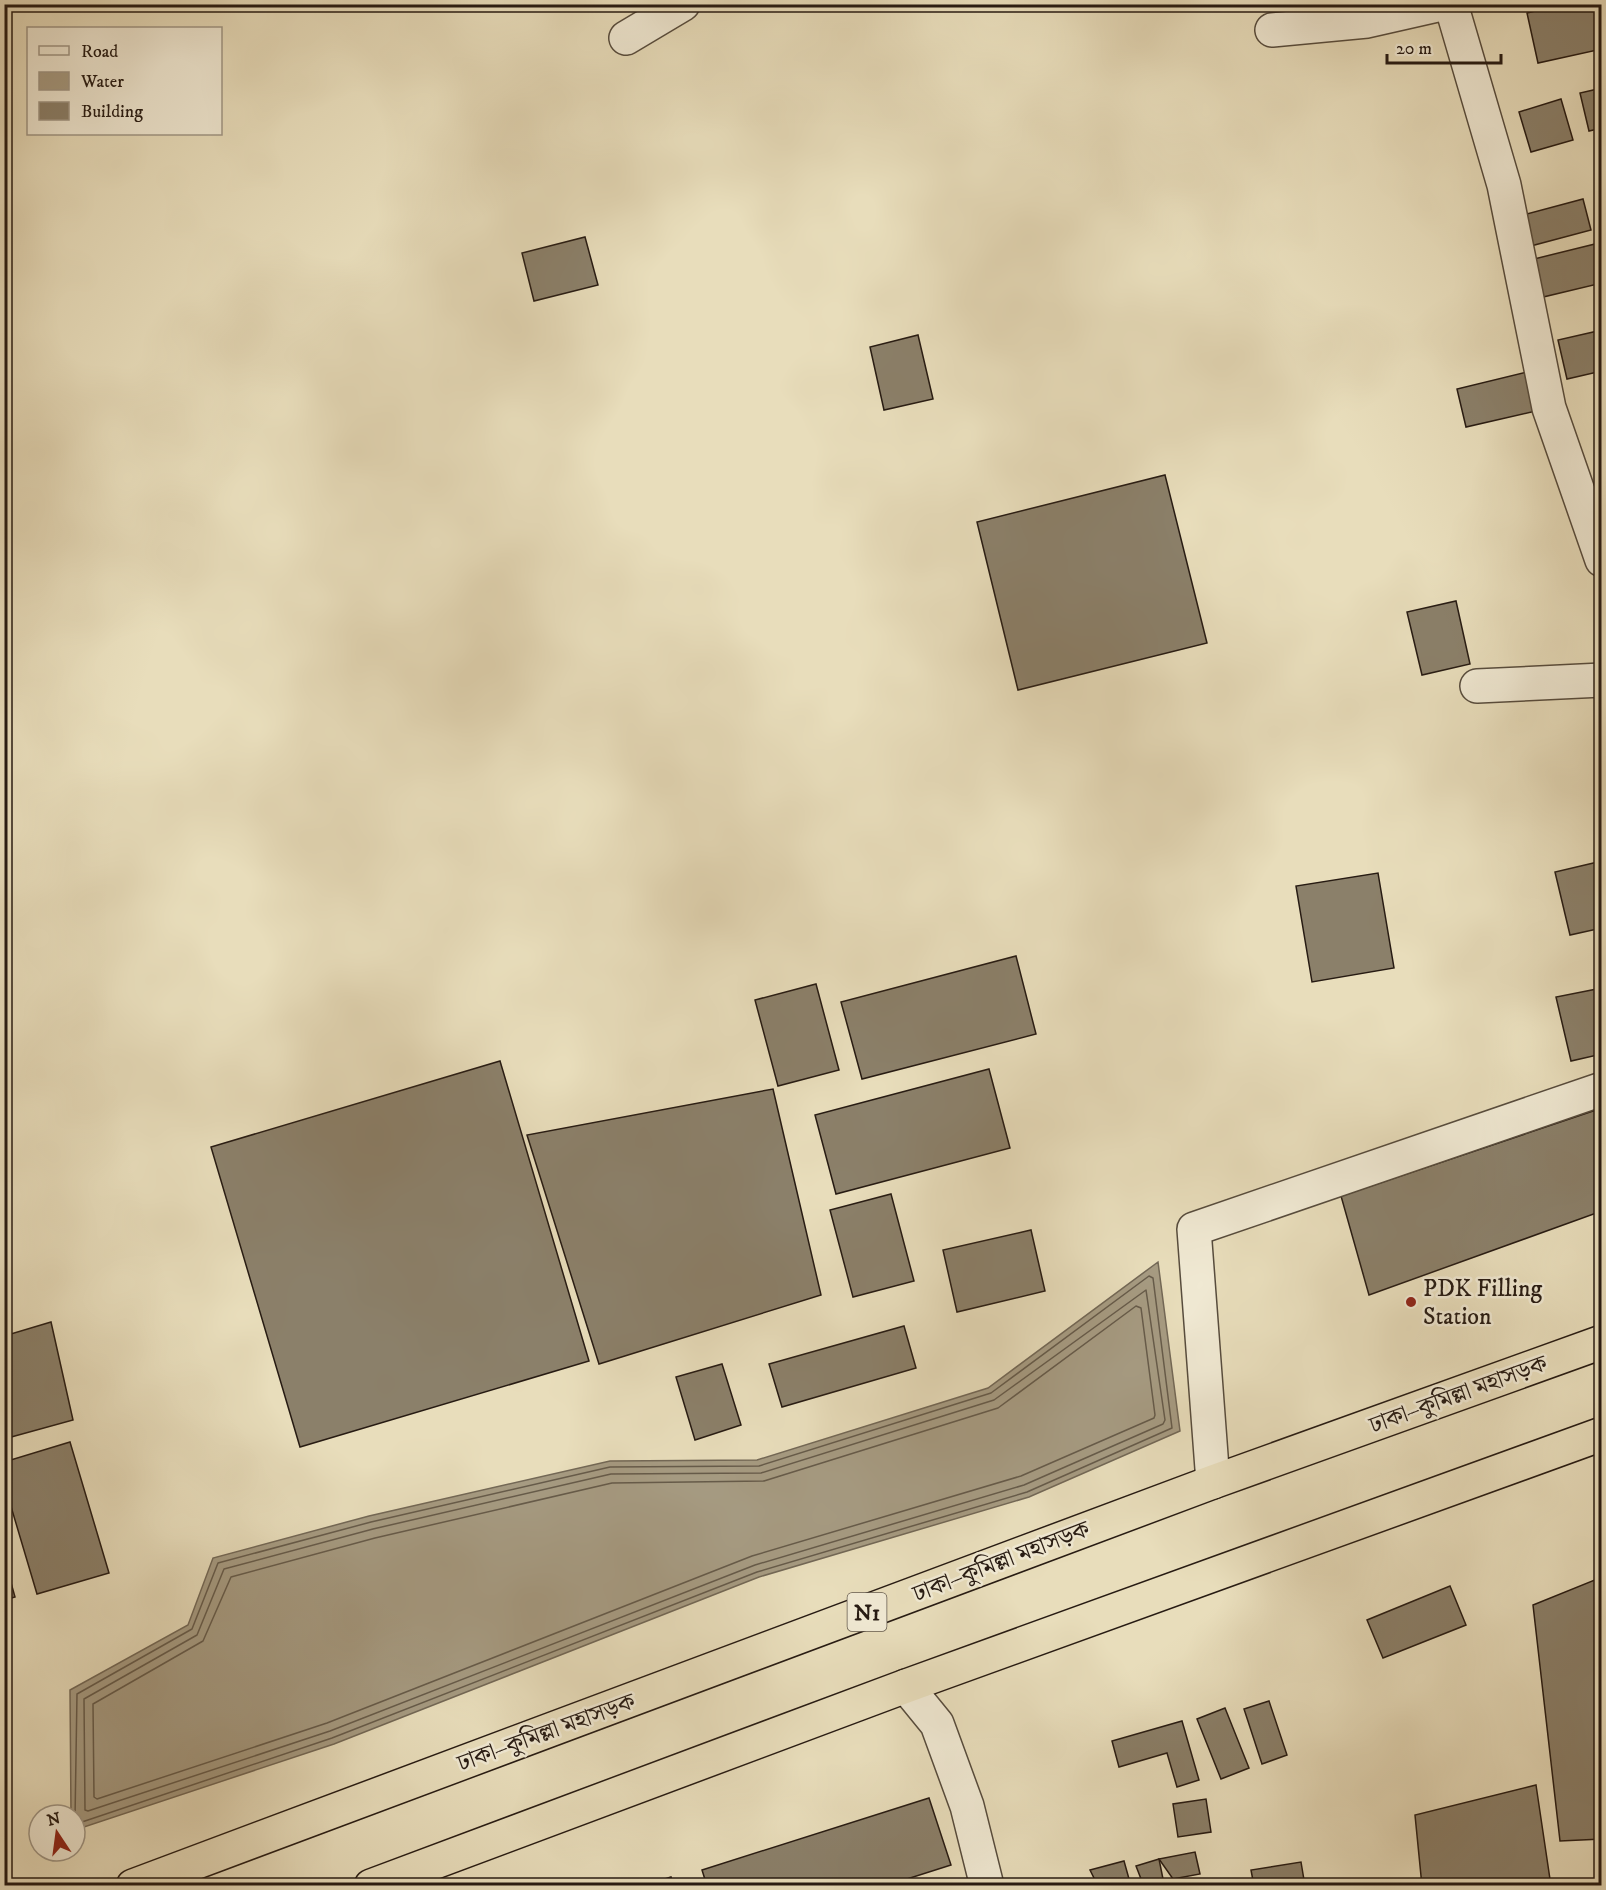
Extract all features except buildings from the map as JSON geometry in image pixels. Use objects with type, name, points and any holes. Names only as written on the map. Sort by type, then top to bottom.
[{"type":"highway","name":"ঢাকা–কুমিল্লা মহাসড়ক","points":[[133,1886],[1213,1482],[1602,1342]]},
{"type":"highway","points":[[371,1886],[906,1686],[1602,1434]]},
{"type":"street","points":[[626,38],[683,4]]},
{"type":"street","points":[[1272,30],[1367,21],[1442,4]]},
{"type":"street","points":[[1451,4],[1504,185],[1549,408],[1602,560]]},
{"type":"street","points":[[1478,686],[1602,680]]},
{"type":"street","points":[[1213,1482],[1194,1229],[1602,1089]]},
{"type":"street","points":[[906,1686],[937,1724],[967,1806],[987,1886]]},
{"type":"water","points":[[1158,1262],[1180,1431],[1029,1497],[759,1577],[334,1744],[87,1826],[87,1803],[71,1803],[70,1690],[188,1625],[213,1558],[369,1516],[610,1461],[757,1460],[988,1388]]},
{"type":"place","name":"PDK Filling Station","points":[[1411,1302]]}]
